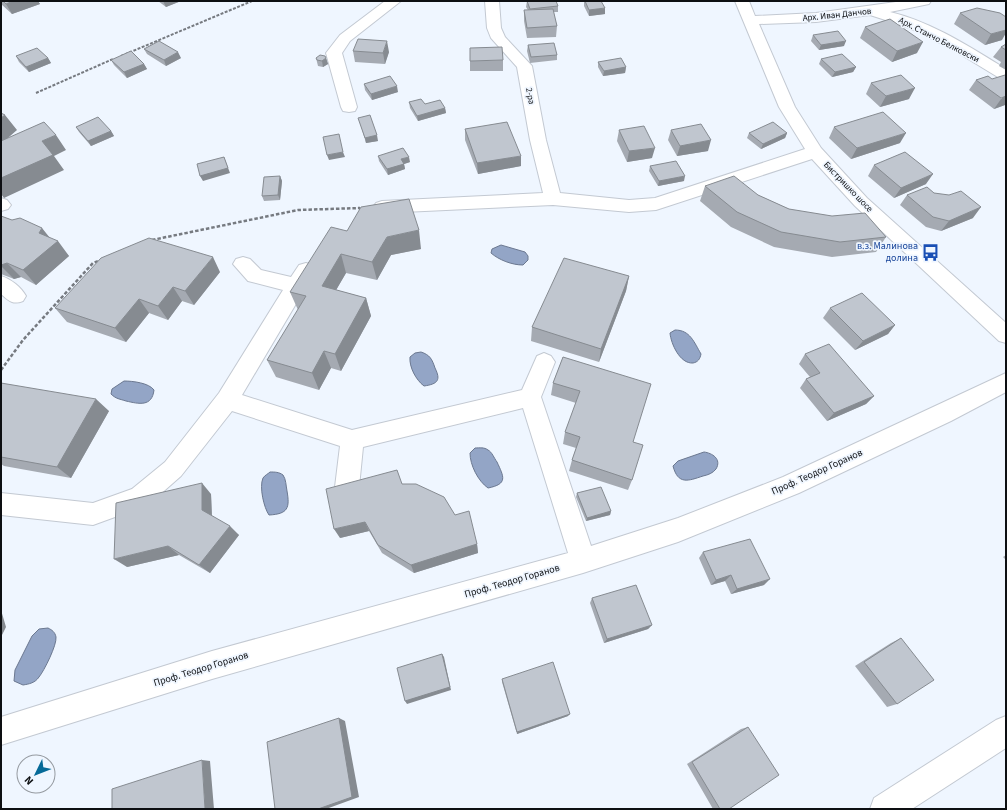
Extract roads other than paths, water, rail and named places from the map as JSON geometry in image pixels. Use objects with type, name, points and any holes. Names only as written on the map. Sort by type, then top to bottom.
[{"type":"street","points":[[349,107],[334,53],[346,38],[394,1]]},
{"type":"street","name":"2-ра","points":[[492,1],[494,28],[498,38],[524,66],[538,140],[553,199]]},
{"type":"street","name":"Бистришко шосе","points":[[742,1],[787,107],[815,152],[861,202],[1006,335]]},
{"type":"street","name":"Арх. Иван Данчов","points":[[750,20],[785,21],[870,12],[924,1]]},
{"type":"street","name":"Арх. Станчо Белковски","points":[[870,12],[892,16],[915,25],[1006,76]]},
{"type":"street","points":[[375,208],[553,199],[629,206],[656,204],[815,152]]},
{"type":"street","points":[[1,504],[93,514],[140,497],[173,469],[227,400],[315,256]]},
{"type":"street","points":[[243,264],[255,276],[296,286]]},
{"type":"street","points":[[1,283],[16,296]]},
{"type":"street","points":[[544,362],[530,397],[583,561]]},
{"type":"street","name":"Проф. Теодор Горанов","points":[[1,732],[212,665],[583,561],[678,530],[791,485],[943,414],[1006,382]]},
{"type":"street","points":[[227,400],[352,440],[530,397]]},
{"type":"street","points":[[347,487],[352,440]]},
{"type":"street","points":[[886,809],[1000,736],[1006,730]]},
{"type":"water","points":[[501,245],[525,252],[528,256],[528,260],[523,265],[514,264],[494,256],[491,253],[492,249]]},
{"type":"water","points":[[675,330],[688,334],[694,341],[701,354],[697,361],[693,363],[688,362],[680,357],[674,348],[670,333]]},
{"type":"water","points":[[421,352],[427,354],[433,362],[438,376],[435,383],[424,386],[414,373],[410,361],[410,357],[415,353]]},
{"type":"water","points":[[124,381],[140,383],[152,388],[154,390],[151,399],[148,402],[136,403],[118,399],[111,394],[112,389]]},
{"type":"water","points":[[475,448],[485,448],[492,454],[503,476],[503,479],[499,484],[488,488],[478,477],[470,458],[470,453]]},
{"type":"water","points":[[704,452],[713,455],[717,459],[718,465],[716,469],[712,473],[693,479],[681,479],[675,472],[673,466],[678,461]]},
{"type":"water","points":[[270,472],[283,475],[285,478],[288,506],[280,513],[269,515],[264,503],[262,482],[263,478]]},
{"type":"water","points":[[48,628],[55,634],[56,641],[50,658],[41,674],[36,681],[30,684],[23,685],[14,681],[15,670],[32,636],[39,629]]},
{"type":"place","name":"в.з. Малинова долина","points":[[931,252]]}]
